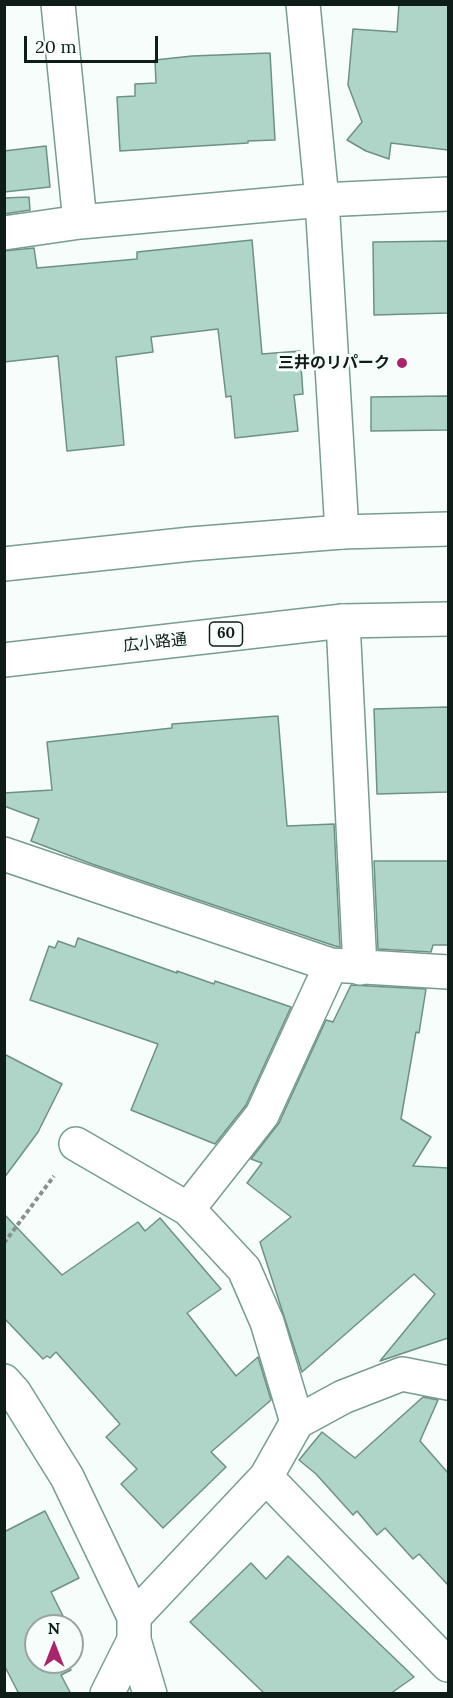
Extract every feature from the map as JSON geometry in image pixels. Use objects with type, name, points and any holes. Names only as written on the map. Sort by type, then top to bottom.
[{"type":"street","points":[[58,4],[80,222]]},
{"type":"street","points":[[303,4],[322,200],[342,532]]},
{"type":"street","points":[[4,233],[80,222],[322,200],[448,194]]},
{"type":"street","points":[[4,564],[190,544],[342,532],[448,528]]},
{"type":"street","name":"広小路通","points":[[4,660],[343,621],[448,619]]},
{"type":"street","points":[[188,1209],[262,1115],[346,967],[343,621]]},
{"type":"street","points":[[4,854],[346,967],[448,972]]},
{"type":"street","points":[[76,1144],[188,1209],[244,1269],[267,1322],[297,1422]]},
{"type":"street","points":[[106,1694],[134,1628],[266,1478],[297,1422],[343,1397],[402,1374],[448,1383]]},
{"type":"street","points":[[4,1381],[14,1392],[67,1477],[134,1628],[150,1694]]},
{"type":"street","points":[[266,1478],[448,1665]]},
{"type":"path","points":[[4,1243],[76,1144]]},
{"type":"building","points":[[399,4],[448,4],[448,150],[391,143],[389,159],[366,151],[347,140],[362,122],[348,85],[353,29],[397,32]]},
{"type":"building","points":[[270,53],[275,140],[120,151],[117,97],[135,96],[135,84],[156,83],[155,60]]},
{"type":"building","points":[[46,146],[50,187],[4,192],[4,151]]},
{"type":"building","points":[[29,197],[30,210],[4,214],[4,198]]},
{"type":"building","points":[[252,240],[262,354],[300,351],[303,394],[294,395],[298,431],[235,438],[231,396],[226,397],[218,329],[151,337],[153,352],[116,357],[124,445],[67,451],[58,356],[4,362],[4,251],[34,248],[37,268],[137,259],[137,252]]},
{"type":"building","points":[[448,241],[448,313],[374,315],[373,242]]},
{"type":"building","points":[[448,396],[448,430],[371,431],[371,397]]},
{"type":"building","points":[[448,707],[448,792],[377,794],[374,709]]},
{"type":"building","points":[[278,716],[287,826],[334,824],[340,947],[92,864],[31,841],[39,819],[4,806],[4,793],[52,790],[47,742],[172,728],[172,724]]},
{"type":"building","points":[[374,861],[448,861],[448,945],[433,945],[431,952],[378,949]]},
{"type":"building","points":[[78,938],[177,973],[177,971],[214,984],[215,981],[291,1007],[246,1105],[215,1144],[131,1110],[158,1044],[30,1000],[49,946],[55,948],[58,941],[75,947]]},
{"type":"building","points":[[351,985],[426,989],[401,1119],[431,1137],[413,1166],[448,1168],[448,1338],[380,1361],[435,1294],[414,1274],[302,1372],[260,1242],[291,1217],[247,1183],[262,1163],[251,1159],[279,1123],[326,1020],[333,1022]]},
{"type":"building","points":[[4,1054],[62,1084],[38,1132],[4,1178]]},
{"type":"building","points":[[4,1214],[62,1275],[138,1222],[145,1231],[160,1218],[221,1289],[187,1313],[236,1376],[258,1357],[271,1400],[211,1452],[226,1467],[163,1528],[121,1484],[137,1469],[106,1437],[120,1424],[56,1352],[50,1358],[47,1356],[43,1359],[4,1318]]},
{"type":"building","points":[[423,1397],[438,1400],[420,1441],[448,1473],[448,1585],[419,1554],[413,1559],[385,1528],[377,1535],[357,1511],[353,1515],[316,1474],[299,1460],[322,1432],[355,1458]]},
{"type":"building","points":[[45,1511],[79,1578],[51,1592],[62,1614],[24,1614],[24,1674],[63,1674],[61,1675],[71,1694],[19,1694],[4,1665],[4,1532]]},
{"type":"building","points":[[288,1556],[414,1677],[390,1694],[265,1694],[190,1622],[251,1563],[266,1579]]},
{"type":"place","name":"三井のリパーク","points":[[402,363]]}]
